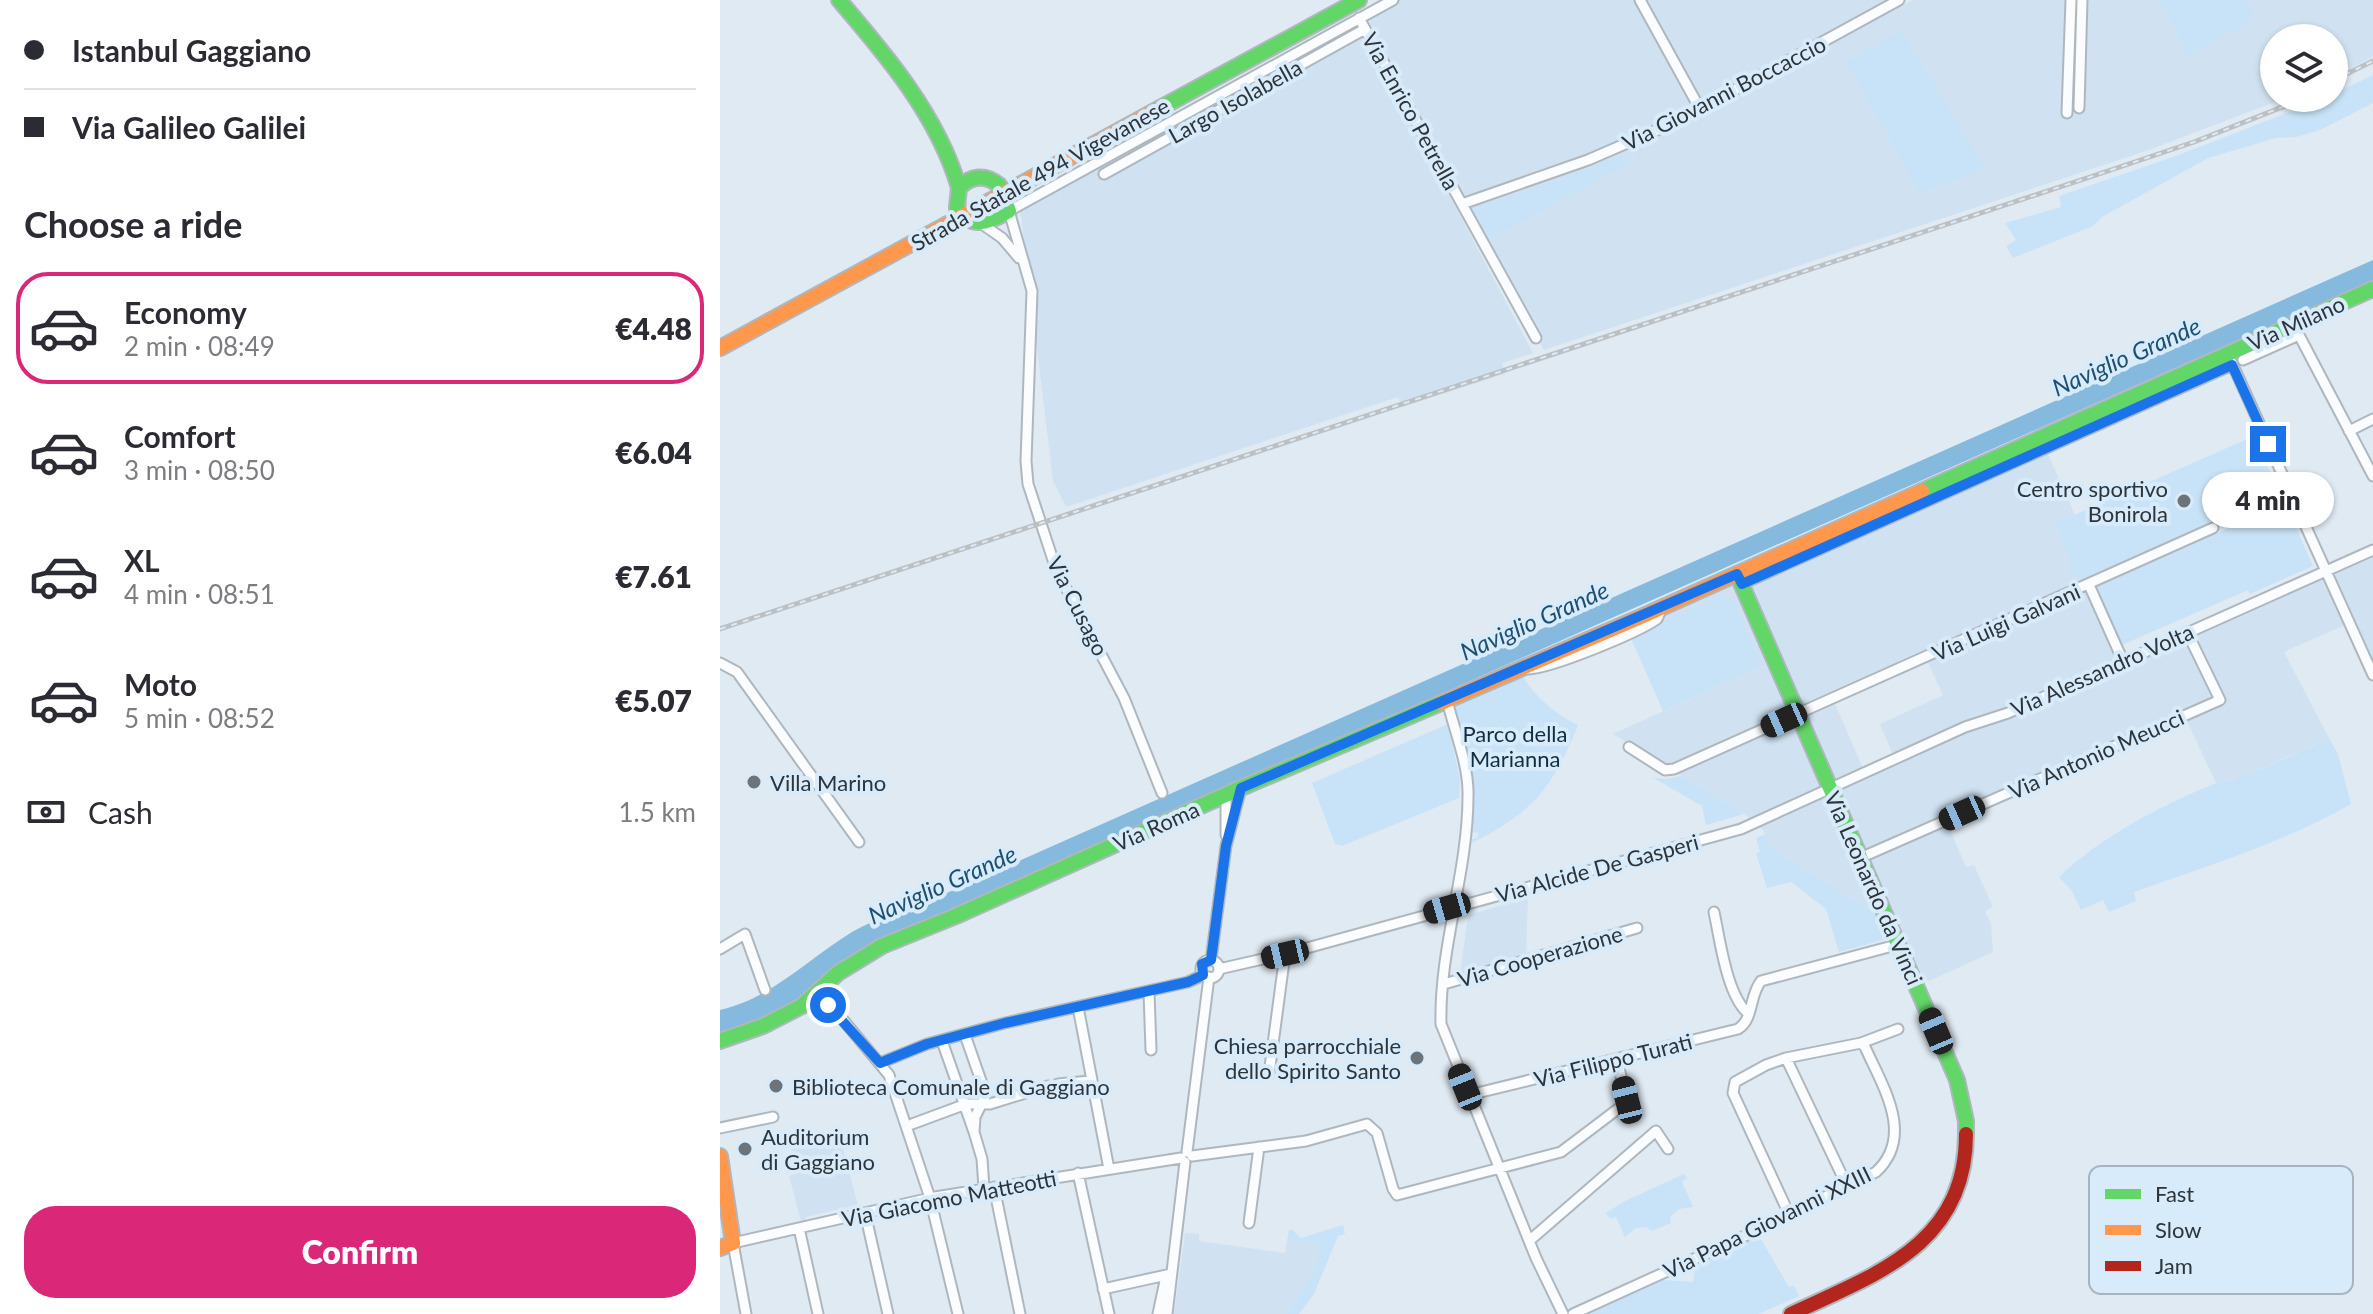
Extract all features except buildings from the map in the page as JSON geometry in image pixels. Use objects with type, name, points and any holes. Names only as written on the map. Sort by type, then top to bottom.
[{"type":"main road","points":[[839,0],[893,68],[948,156],[959,188],[959,212],[968,221],[982,224],[1009,211],[1001,190],[993,180],[963,169],[948,156]]},
{"type":"main road","name":"Strada Statale 494 Vigevanese","points":[[1001,190],[1339,0]]},
{"type":"main road","name":"Strada Statale 494 Vigevanese","points":[[720,337],[1359,0]]},
{"type":"main road","points":[[959,188],[978,176]]},
{"type":"main road","name":"Strada Statale 494 Vigevanese","points":[[720,348],[959,212]]},
{"type":"main road","name":"Via Milano","points":[[1740,579],[2230,359],[2373,289]]},
{"type":"main road","name":"Via Roma","points":[[720,1041],[781,1018],[802,1006],[838,973],[882,946],[956,916],[1226,794],[1662,608],[1740,579]]},
{"type":"main road","name":"Via Leonardo da Vinci","points":[[1740,579],[1957,1080],[1966,1121],[1966,1156],[1959,1186],[1947,1211],[1926,1238],[1890,1267],[1791,1314]]},
{"type":"main road","points":[[720,1156],[726,1245]]},
{"type":"street","points":[[1009,211],[1393,0]]},
{"type":"street","points":[[1640,0],[1700,109]]},
{"type":"street","points":[[2067,113],[2071,0]]},
{"type":"street","points":[[2079,108],[2082,0]]},
{"type":"street","name":"Via Giovanni Boccaccio","points":[[1462,204],[1588,160],[1700,109],[1892,2]]},
{"type":"street","name":"Via Enrico Petrella","points":[[1359,18],[1462,204]]},
{"type":"street","name":"Largo Isolabella","points":[[1104,174],[1365,29]]},
{"type":"street","points":[[1462,204],[1536,338]]},
{"type":"street","name":"Via Cusago","points":[[1009,211],[1032,291],[1026,461],[1028,484],[1056,569],[1124,698],[1162,793]]},
{"type":"street","points":[[982,224],[1002,238],[1026,268]]},
{"type":"street","points":[[2243,360],[2299,335],[2373,476]]},
{"type":"street","points":[[2230,359],[2324,571],[2372,668]]},
{"type":"street","points":[[2349,431],[2373,419]]},
{"type":"street","points":[[2229,521],[2290,495]]},
{"type":"street","name":"Via Luigi Galvani","points":[[1629,747],[1665,770],[1674,769],[2213,528]]},
{"type":"street","name":"Via Alessandro Volta","points":[[1831,789],[1965,727],[2008,713],[2373,550]]},
{"type":"street","points":[[2089,585],[2123,661]]},
{"type":"street","name":"Via Antonio Meucci","points":[[1860,858],[2220,700],[2187,632]]},
{"type":"street","points":[[720,663],[737,672],[859,842]]},
{"type":"street","points":[[1447,700],[1467,779],[1468,796],[1441,1024],[1529,1241],[1563,1314]]},
{"type":"street","points":[[1211,960],[1226,846],[1241,788]]},
{"type":"street","name":"Via Alcide De Gasperi","points":[[1219,969],[1285,954],[1741,829],[1831,789]]},
{"type":"street","points":[[1226,794],[1226,846]]},
{"type":"street","points":[[1714,912],[1734,994],[1741,1008],[1749,1014],[1752,994],[1761,981],[1900,944]]},
{"type":"street","name":"Via Cooperazione","points":[[1444,984],[1637,928]]},
{"type":"street","points":[[720,949],[745,934],[765,990]]},
{"type":"street","points":[[1269,1074],[1285,954]]},
{"type":"street","points":[[880,1063],[942,1041],[1206,976],[1217,975],[1218,963],[1211,960],[1202,964],[1206,976],[1167,1314]]},
{"type":"street","points":[[819,991],[880,1063],[894,1088],[930,1198],[958,1314]]},
{"type":"street","points":[[1149,992],[1151,1050]]},
{"type":"street","points":[[1078,1007],[1109,1169]]},
{"type":"street","name":"Via Filippo Turati","points":[[1469,1095],[1738,1029],[1747,1022],[1749,1014]]},
{"type":"street","points":[[1789,1214],[1732,1088],[1735,1082],[1786,1058],[1861,1043],[1898,1029]]},
{"type":"street","points":[[965,1035],[985,1090],[983,1103],[975,1117],[974,1132]]},
{"type":"street","points":[[942,1041],[966,1104],[982,1159],[1020,1314]]},
{"type":"street","name":"Via Papa Giovanni XXIII","points":[[1573,1314],[1876,1172],[1888,1161],[1895,1142],[1891,1109],[1861,1043]]},
{"type":"street","points":[[1786,1058],[1847,1186]]},
{"type":"street","points":[[1499,1168],[1561,1152],[1624,1105],[1627,1100],[1617,1059]]},
{"type":"street","points":[[912,1124],[966,1104],[990,1104],[1053,1085],[1090,1081]]},
{"type":"street","points":[[720,1128],[773,1117]]},
{"type":"street","name":"Via Giacomo Matteotti","points":[[726,1245],[930,1198],[1078,1173],[1306,1141],[1363,1124],[1371,1125],[1377,1133],[1397,1195],[1499,1168]]},
{"type":"street","points":[[1529,1241],[1656,1131],[1668,1149]]},
{"type":"street","points":[[1249,1223],[1259,1147]]},
{"type":"street","points":[[1078,1173],[1109,1314]]},
{"type":"street","points":[[865,1213],[888,1314]]},
{"type":"street","points":[[799,1228],[818,1314]]},
{"type":"street","points":[[726,1245],[746,1314]]},
{"type":"street","points":[[1103,1289],[1171,1274]]},
{"type":"street","points":[[1158,1314],[1165,1281],[1171,1274]]},
{"type":"shaded area","points":[[1397,0],[1885,0],[1892,11],[1913,0],[2373,0],[2373,57],[2348,69],[2348,24],[2260,24],[2260,108],[2149,150],[1544,350],[1370,23],[1371,15]]},
{"type":"shaded area","points":[[1359,25],[1533,353],[1502,363],[1505,374],[1402,407],[1398,397],[1066,507],[1053,481],[1020,208]]},
{"type":"shaded area","points":[[2039,434],[2075,515],[2054,525],[2119,666],[2373,553],[2373,667],[2352,622],[2284,652],[2329,738],[2245,776],[2216,783],[2184,715],[1945,818],[1966,867],[1974,865],[1993,907],[1985,911],[1991,923],[1993,952],[1929,981],[1921,977],[1886,900],[1867,908],[1773,850],[1763,830],[1744,814],[1613,734],[1762,666],[1630,636],[1623,619]],"holes":[[[1928,663],[1943,695],[1880,724],[1893,755],[1863,768],[1835,704]]]},
{"type":"shaded area","points":[[1528,898],[1526,957],[1460,975],[1468,915]]},
{"type":"shaded area","points":[[840,1137],[859,1209],[853,1210],[852,1206],[806,1217],[801,1221],[789,1176],[796,1174],[792,1158],[796,1156],[790,1150]]},
{"type":"shaded area","points":[[1185,1233],[1199,1234],[1199,1241],[1285,1253],[1287,1241],[1321,1243],[1315,1271],[1287,1314],[1174,1314]]},
{"type":"green space","points":[[2159,0],[2247,0],[2253,15],[2248,23],[2188,55]]},
{"type":"green space","points":[[1901,31],[1986,169],[1919,193],[1847,62]]},
{"type":"green space","points":[[2373,75],[2373,103],[2320,130],[2296,137],[2276,138],[2208,158],[2102,217],[2093,226],[2013,258],[2006,246],[2016,240],[2005,223],[2061,207],[2059,196],[2176,156],[2289,112],[2348,112],[2348,87]]},
{"type":"green space","points":[[1625,153],[1630,163],[1489,239],[1471,208],[1538,187]]},
{"type":"green space","name":"Centro sportivo Bonirola","points":[[2254,436],[2279,492],[2080,581],[2076,574],[2069,574],[2071,563],[2054,524]]},
{"type":"green space","name":"Centro sportivo Bonirola","points":[[2285,503],[2313,566],[2250,594],[2248,590],[2122,645],[2096,587]]},
{"type":"green space","points":[[1721,596],[1734,602],[1762,666],[1663,711],[1630,636]]},
{"type":"green space","name":"Parco della Marianna","points":[[1522,674],[1546,704],[1578,725],[1560,765],[1538,796],[1510,821],[1471,843],[1479,833],[1471,832],[1472,781],[1453,705]]},
{"type":"green space","points":[[1448,724],[1460,779],[1459,798],[1342,846],[1335,844],[1312,783]]},
{"type":"green space","points":[[2329,738],[2338,754],[2351,804],[2325,818],[2244,853],[2134,892],[2136,901],[2109,912],[2103,900],[2081,910],[2072,891],[2059,877],[2092,849],[2153,812],[2194,792],[2245,776]]},
{"type":"green space","points":[[1682,776],[1744,814],[1706,825],[1702,806],[1652,777]]},
{"type":"green space","points":[[1766,834],[1773,850],[1867,908],[1875,905],[1890,938],[1839,952],[1826,909],[1791,882],[1767,888],[1756,853],[1760,852],[1756,838]]},
{"type":"green space","points":[[1684,1174],[1687,1178],[1682,1182],[1693,1207],[1679,1209],[1670,1217],[1671,1223],[1652,1231],[1646,1227],[1636,1228],[1625,1237],[1616,1217],[1610,1219],[1606,1213],[1625,1201]]},
{"type":"green space","points":[[1343,1225],[1345,1234],[1338,1236],[1314,1294],[1299,1314],[1287,1314],[1315,1271],[1321,1244],[1287,1241],[1289,1230],[1301,1238]]},
{"type":"green space","points":[[1759,1236],[1789,1287],[1794,1286],[1799,1296],[1759,1314],[1588,1314],[1663,1280],[1693,1282],[1695,1265]]},
{"type":"water","points":[[2373,260],[2373,280],[873,946],[793,1005],[720,1034],[720,1010],[756,997],[852,932],[875,921],[949,892]]},
{"type":"railway","points":[[2348,73],[2373,61]]},
{"type":"railway","points":[[720,629],[2087,178],[2194,142],[2270,112]]},
{"type":"traffic: fast","points":[[839,0],[909,88],[938,136],[959,188]]},
{"type":"traffic: fast","points":[[1153,112],[1359,0]]},
{"type":"traffic: fast","points":[[957,207],[959,188],[968,180],[983,178],[999,185]]},
{"type":"traffic: fast","points":[[957,209],[975,222],[988,221],[1009,211],[999,185]]},
{"type":"traffic: fast","points":[[1922,491],[2373,289]]},
{"type":"traffic: fast","points":[[1737,574],[1957,1080],[1966,1134]]},
{"type":"traffic: fast","points":[[720,1041],[763,1026],[802,1006],[838,973],[882,946],[1441,703]]},
{"type":"traffic: slow","points":[[720,348],[1153,112]]},
{"type":"traffic: slow","points":[[1441,703],[1922,491]]},
{"type":"traffic: slow","points":[[720,1156],[733,1243],[720,1248]]},
{"type":"traffic: jam","points":[[1791,1314],[1884,1269],[1910,1251],[1933,1229],[1951,1203],[1962,1172],[1966,1134]]},
{"type":"place","name":"Centro sportivo Bonirola","points":[[2184,501]]},
{"type":"place","name":"Villa Marino","points":[[754,782]]},
{"type":"place","name":"Chiesa parrocchiale dello Spirito Santo","points":[[1417,1058]]},
{"type":"place","name":"Biblioteca Comunale di Gaggiano","points":[[776,1086]]},
{"type":"place","name":"Auditorium di Gaggiano","points":[[745,1149]]},
{"type":"route","points":[[828,1005],[880,1063],[927,1044],[1005,1023],[1188,982],[1203,975],[1202,964],[1211,960],[1226,846],[1241,788],[1737,574],[1742,584],[2232,365],[2268,444]]},
{"type":"water label","name":"Naviglio Grande","points":[[2126,356]]},
{"type":"water label","name":"Naviglio Grande","points":[[1534,620]]},
{"type":"water label","name":"Naviglio Grande","points":[[942,884]]}]
